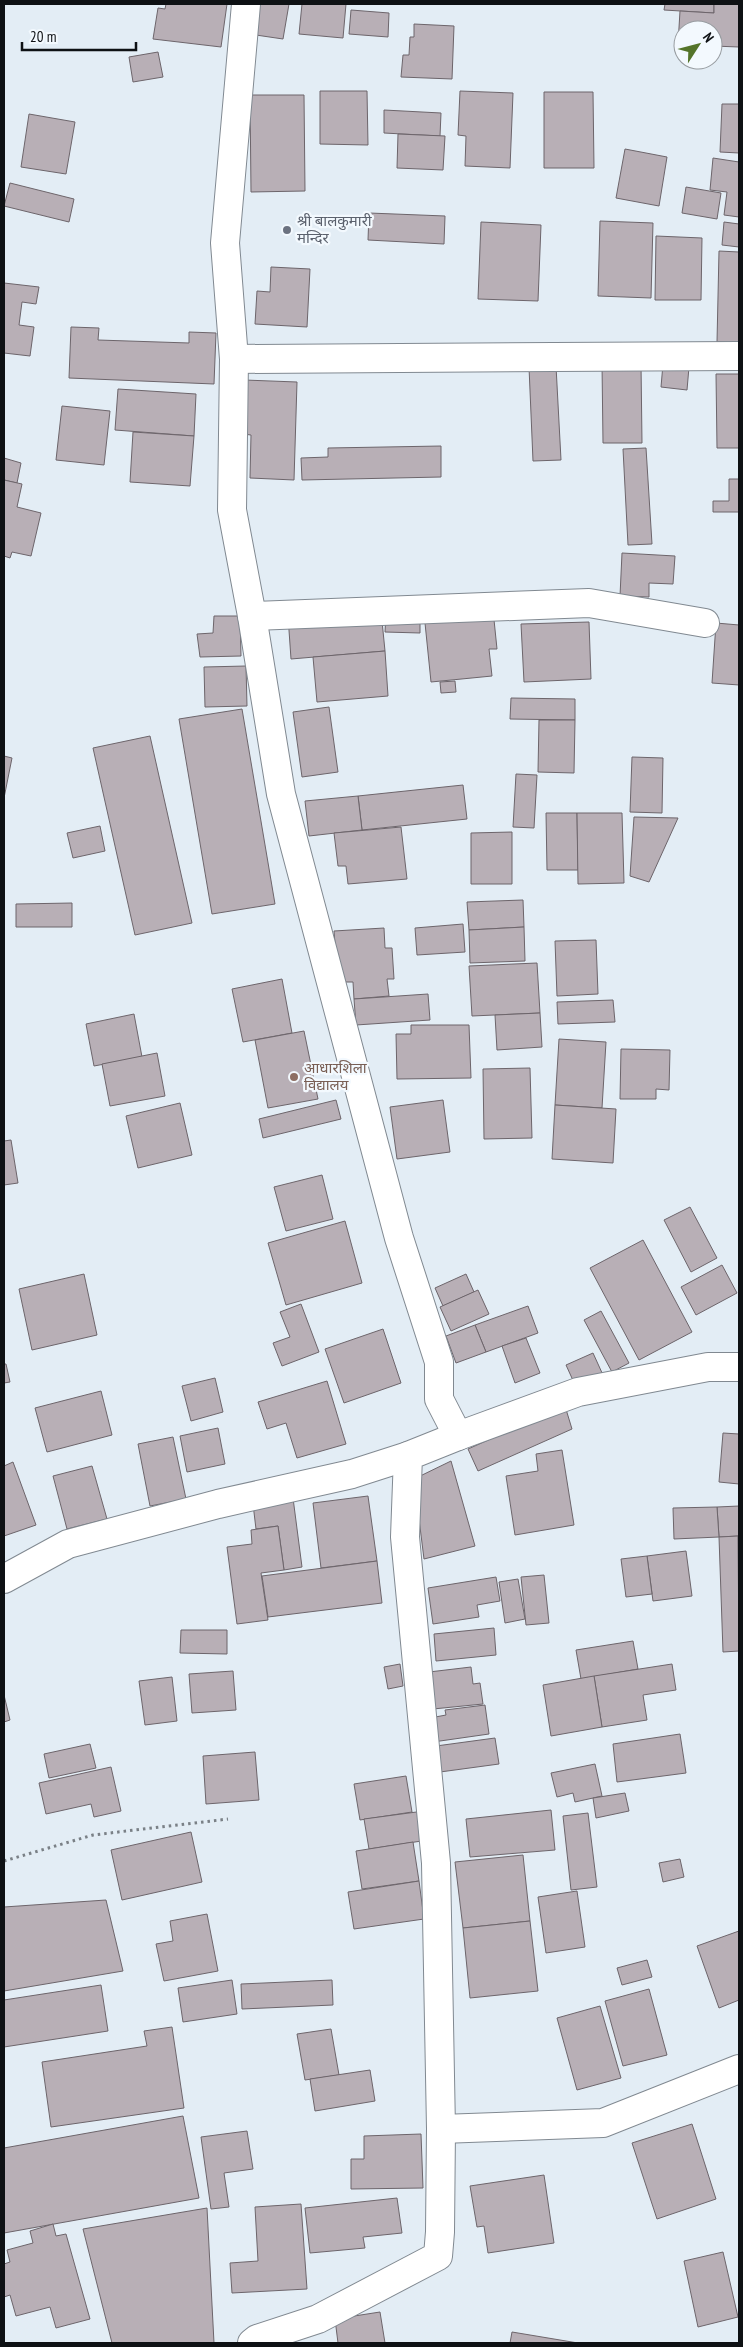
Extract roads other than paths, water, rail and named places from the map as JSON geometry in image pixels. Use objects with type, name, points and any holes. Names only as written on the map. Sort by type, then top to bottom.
[{"type":"street","points":[[246,4],[225,243],[234,358],[232,510],[252,616],[281,794],[399,1238],[438,1362],[439,1399],[458,1436]]},
{"type":"street","points":[[234,358],[739,356]]},
{"type":"street","points":[[252,616],[589,603],[705,623]]},
{"type":"street","points":[[4,1579],[68,1544],[218,1504],[352,1474],[408,1456],[578,1392],[708,1366],[739,1367]]},
{"type":"street","points":[[252,2343],[258,2339],[318,2319],[438,2256],[441,2129],[436,1863],[406,1537],[408,1456]]},
{"type":"street","points":[[441,2129],[603,2123],[739,2069]]},
{"type":"place","name":"श्री बालकुमारी मन्दिर","points":[[287,230]]},
{"type":"place","name":"आधारशिला विद्यालय","points":[[294,1077]]}]
